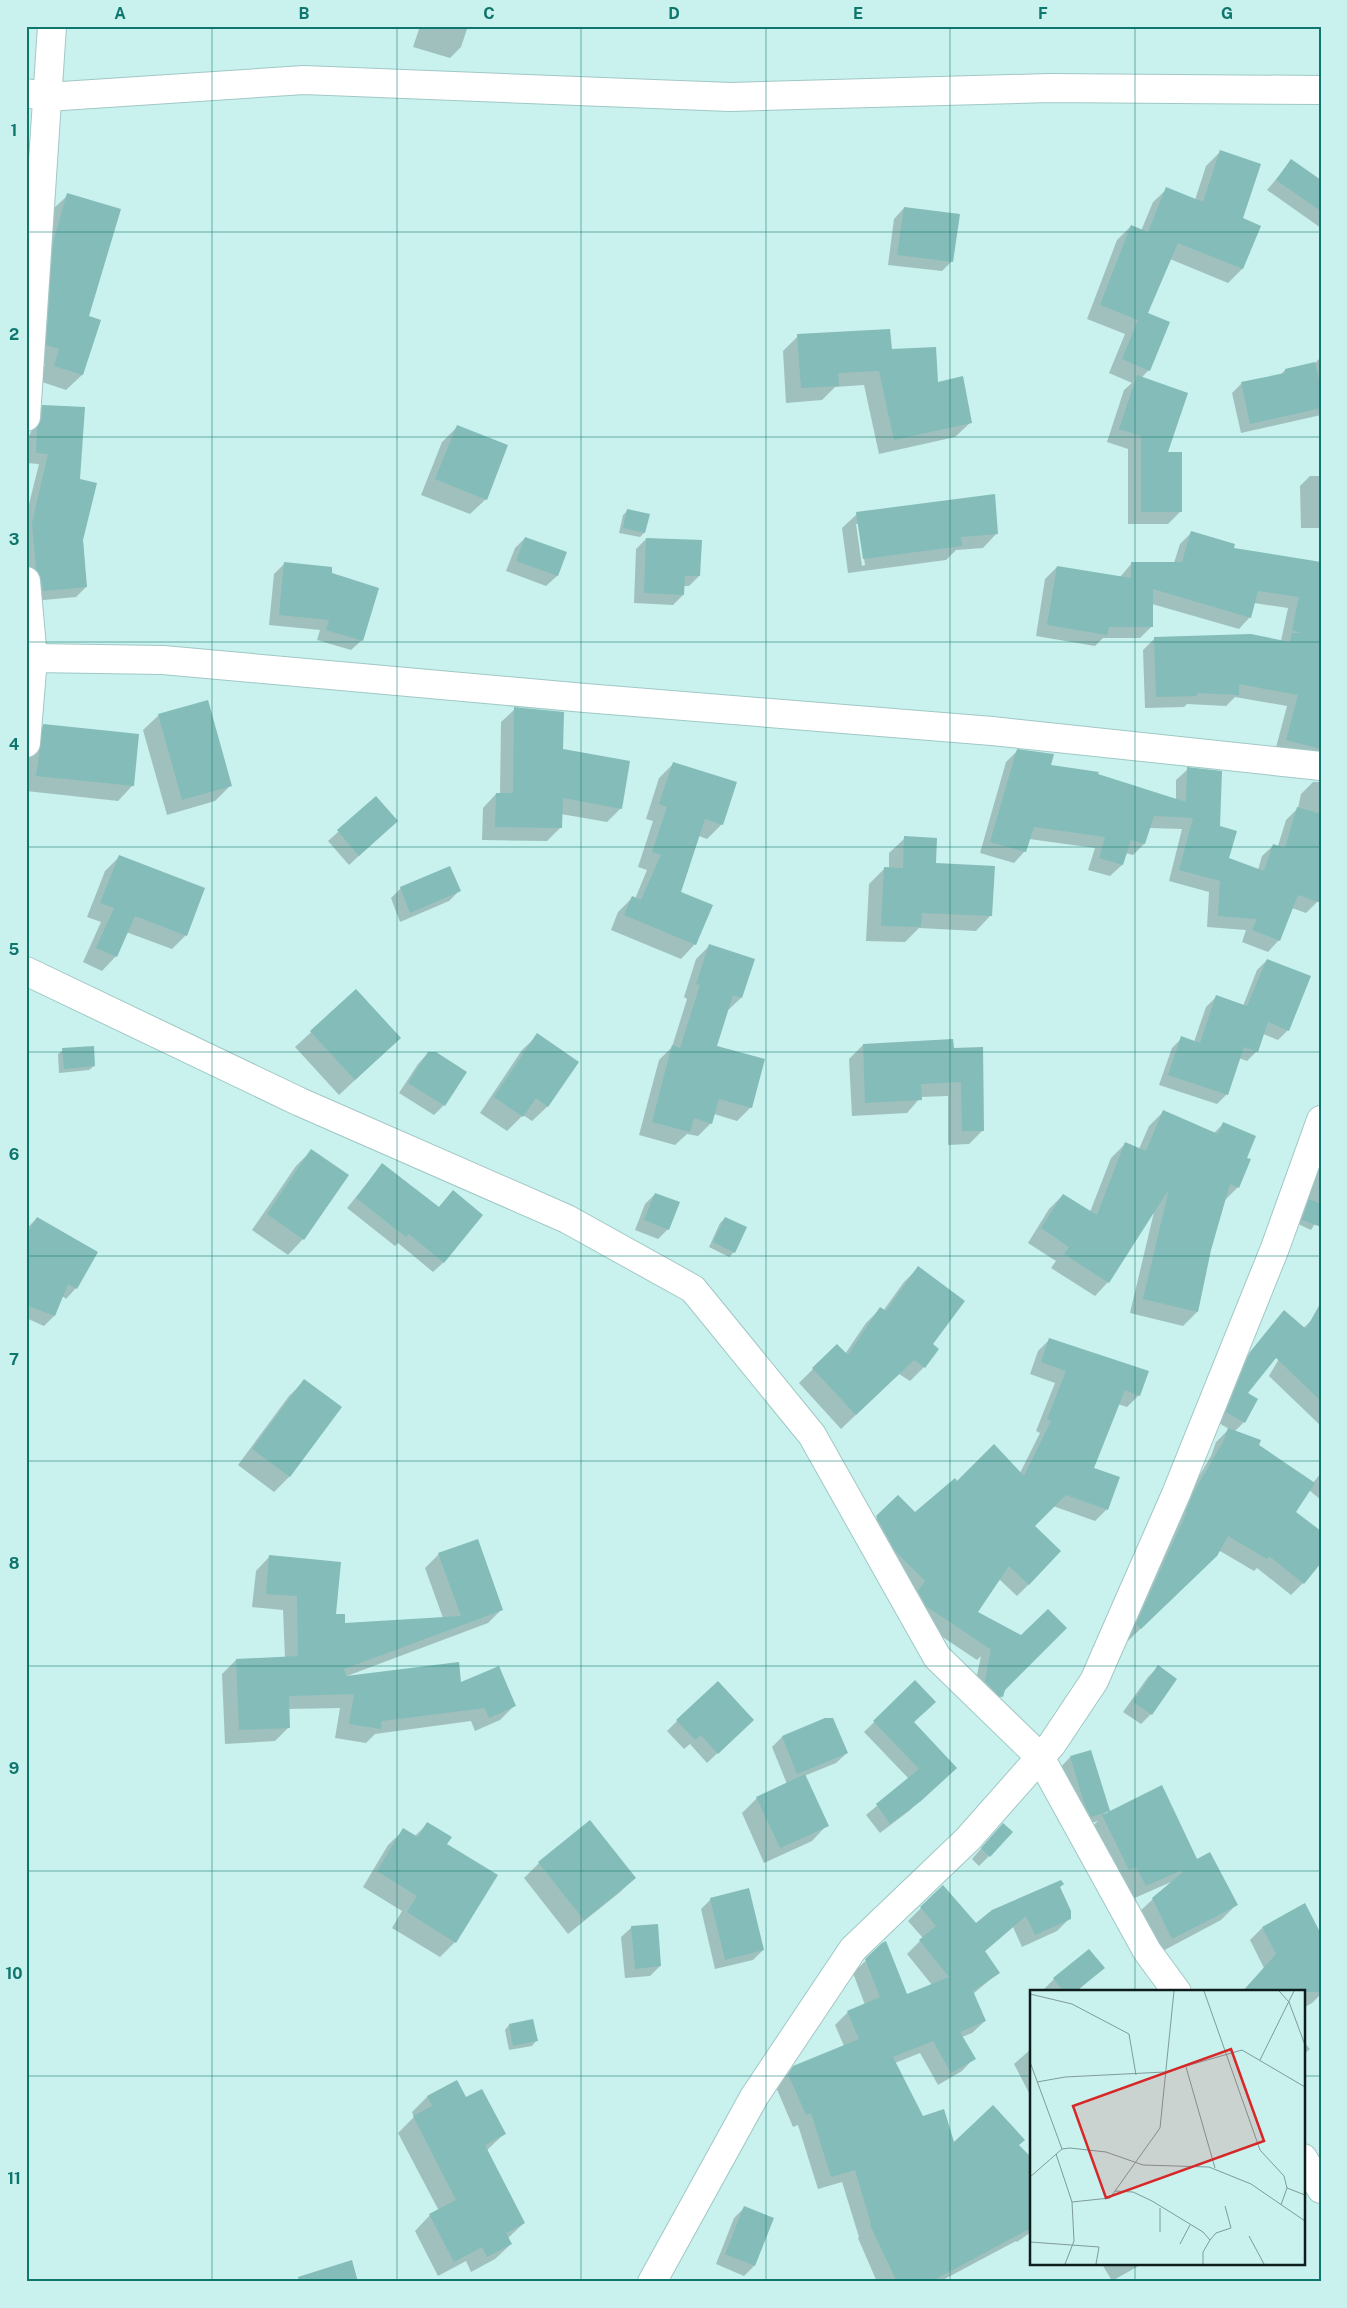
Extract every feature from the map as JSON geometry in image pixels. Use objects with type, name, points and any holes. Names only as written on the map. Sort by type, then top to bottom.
[{"type":"street","points":[[26,417],[37,95],[52,26]]},
{"type":"street","points":[[37,95],[304,80],[730,97],[1049,88],[1321,90]]},
{"type":"street","points":[[26,581],[33,658],[26,743]]},
{"type":"street","points":[[33,658],[163,660],[992,732],[1321,766]]},
{"type":"street","points":[[26,971],[300,1102],[566,1218],[693,1289],[812,1435],[937,1657],[1040,1757],[1147,1951],[1176,1990]]},
{"type":"street","points":[[652,2282],[754,2097],[853,1949],[968,1839],[1052,1744],[1094,1681],[1169,1512],[1275,1248],[1321,1120]]},
{"type":"street","points":[[1310,2153],[1321,2190]]},
{"type":"building","points":[[1220,150],[1261,164],[1243,218],[1261,226],[1243,269],[1178,243],[1148,313],[1170,322],[1150,371],[1122,359],[1138,320],[1100,305],[1131,225],[1148,232],[1166,187],[1203,202]]},
{"type":"building","points":[[1291,159],[1321,180],[1321,211],[1276,180]]},
{"type":"building","points":[[67,193],[121,209],[89,316],[101,320],[83,375],[54,366],[59,349],[46,345],[53,243]]},
{"type":"building","points":[[904,207],[960,214],[953,262],[897,255]]},
{"type":"building","points":[[890,329],[892,349],[936,347],[938,382],[963,376],[972,423],[894,440],[879,371],[838,373],[839,386],[801,388],[797,334]]},
{"type":"building","points":[[1315,362],[1321,390],[1321,408],[1250,424],[1241,382],[1285,373],[1285,369]]},
{"type":"building","points":[[1137,375],[1188,393],[1168,452],[1182,452],[1182,512],[1141,512],[1141,436],[1119,429]]},
{"type":"building","points":[[42,405],[85,407],[80,479],[97,483],[83,540],[87,587],[43,591],[41,579],[36,569],[32,523],[48,454],[36,453],[37,427],[42,419]]},
{"type":"building","points":[[457,425],[508,445],[487,500],[435,479]]},
{"type":"building","points":[[995,494],[998,534],[961,537],[962,546],[863,559],[856,512]]},
{"type":"building","points":[[627,509],[650,514],[645,533],[623,528]]},
{"type":"building","points":[[1191,531],[1235,544],[1234,548],[1321,562],[1321,749],[1286,740],[1298,695],[1239,684],[1239,695],[1197,693],[1197,696],[1156,697],[1154,637],[1251,634],[1290,642],[1292,633],[1301,633],[1292,630],[1299,597],[1258,591],[1251,618],[1153,589],[1153,627],[1109,627],[1107,635],[1047,625],[1057,566],[1131,578],[1131,562],[1182,562]]},
{"type":"building","points":[[525,537],[567,552],[558,576],[516,561]]},
{"type":"building","points":[[646,538],[702,540],[700,576],[685,576],[684,595],[644,593]]},
{"type":"building","points":[[284,562],[332,567],[332,573],[379,588],[363,641],[326,630],[329,620],[279,615]]},
{"type":"building","points":[[208,700],[232,786],[182,800],[158,714]]},
{"type":"building","points":[[514,707],[564,712],[563,749],[630,761],[622,809],[563,798],[562,828],[495,827],[496,793],[513,793]]},
{"type":"building","points":[[43,724],[139,734],[134,786],[36,776]]},
{"type":"building","points":[[1017,749],[1054,754],[1051,765],[1099,772],[1098,774],[1186,802],[1187,767],[1222,771],[1220,826],[1237,831],[1229,858],[1264,871],[1273,844],[1285,848],[1297,807],[1321,814],[1321,903],[1298,895],[1280,941],[1252,930],[1257,919],[1218,916],[1220,881],[1179,870],[1193,818],[1154,816],[1145,844],[1131,840],[1123,865],[1099,858],[1105,837],[1034,827],[1026,852],[990,842]]},
{"type":"building","points":[[673,762],[737,782],[723,825],[705,819],[681,892],[713,905],[696,945],[624,915],[632,896],[641,900],[661,855],[652,852],[667,807],[659,804]]},
{"type":"building","points":[[376,796],[398,821],[359,856],[337,830]]},
{"type":"building","points":[[904,836],[937,838],[936,863],[995,866],[992,916],[922,913],[921,927],[881,926],[884,867],[903,868]]},
{"type":"building","points":[[119,855],[205,888],[187,936],[135,916],[117,957],[96,948],[114,908],[100,903]]},
{"type":"building","points":[[450,866],[461,891],[410,913],[400,887]]},
{"type":"building","points":[[709,944],[755,959],[742,998],[733,995],[717,1046],[765,1059],[752,1108],[719,1099],[712,1124],[694,1118],[690,1132],[652,1122],[672,1045],[680,1048],[700,985],[696,984]]},
{"type":"building","points":[[1267,959],[1311,976],[1289,1031],[1268,1022],[1258,1052],[1244,1047],[1228,1095],[1168,1075],[1181,1036],[1200,1043],[1216,995],[1247,1006]]},
{"type":"building","points":[[356,989],[401,1038],[355,1080],[310,1031]]},
{"type":"building","points":[[537,1033],[579,1062],[548,1107],[536,1098],[523,1117],[494,1097]]},
{"type":"building","points":[[953,1039],[954,1048],[983,1047],[984,1131],[962,1131],[961,1082],[921,1084],[922,1100],[865,1103],[863,1044]]},
{"type":"building","points":[[94,1046],[95,1066],[64,1069],[62,1048]]},
{"type":"building","points":[[428,1052],[436,1052],[467,1072],[445,1106],[408,1083]]},
{"type":"building","points":[[1163,1110],[1218,1134],[1223,1122],[1256,1136],[1247,1158],[1251,1159],[1239,1188],[1230,1184],[1211,1250],[1198,1312],[1143,1299],[1169,1189],[1109,1283],[1064,1254],[1069,1247],[1041,1228],[1063,1194],[1097,1215],[1125,1142],[1146,1151]]},
{"type":"building","points":[[311,1149],[349,1175],[304,1240],[267,1214]]},
{"type":"building","points":[[382,1163],[439,1207],[453,1190],[483,1215],[444,1263],[409,1234],[406,1237],[356,1198]]},
{"type":"building","points":[[655,1193],[680,1202],[669,1230],[644,1220]]},
{"type":"building","points":[[1309,1199],[1321,1204],[1321,1227],[1302,1220]]},
{"type":"building","points":[[37,1217],[98,1252],[77,1289],[68,1284],[55,1316],[26,1305],[26,1235]]},
{"type":"building","points":[[725,1217],[747,1227],[735,1253],[713,1242]]},
{"type":"building","points":[[918,1266],[965,1301],[933,1344],[939,1349],[925,1368],[914,1360],[856,1415],[812,1368],[837,1344],[848,1355],[880,1307],[886,1311]]},
{"type":"building","points":[[1321,1302],[1321,1401],[1276,1358],[1248,1393],[1258,1399],[1245,1423],[1226,1412],[1250,1352],[1284,1310],[1306,1329]]},
{"type":"building","points":[[1049,1338],[1149,1371],[1140,1396],[1125,1390],[1094,1468],[1120,1477],[1108,1510],[1066,1495],[1035,1526],[1061,1551],[1029,1585],[1009,1566],[978,1612],[1021,1635],[1048,1609],[1067,1628],[1005,1690],[1003,1697],[999,1696],[985,1681],[991,1648],[926,1606],[918,1591],[925,1581],[896,1552],[876,1516],[898,1495],[915,1512],[955,1478],[957,1481],[994,1444],[1024,1476],[1051,1421],[1047,1419],[1066,1371],[1041,1362]]},
{"type":"building","points":[[304,1379],[342,1407],[290,1477],[252,1449]]},
{"type":"building","points":[[1228,1428],[1261,1440],[1259,1445],[1315,1483],[1296,1512],[1321,1531],[1321,1563],[1304,1584],[1269,1556],[1267,1559],[1228,1536],[1217,1556],[1141,1629],[1136,1624],[1187,1512],[1194,1492],[1223,1442]]},
{"type":"building","points":[[478,1539],[503,1610],[344,1669],[346,1676],[459,1662],[461,1682],[499,1666],[516,1706],[489,1718],[485,1708],[382,1721],[381,1729],[349,1724],[354,1694],[289,1696],[290,1728],[239,1730],[236,1659],[298,1656],[297,1596],[266,1594],[269,1555],[341,1562],[336,1614],[345,1614],[345,1623],[461,1616],[438,1553]]},
{"type":"building","points":[[1158,1665],[1177,1679],[1152,1715],[1133,1702]]},
{"type":"building","points":[[915,1680],[936,1702],[914,1722],[957,1768],[921,1801],[890,1824],[876,1804],[919,1769],[873,1721]]},
{"type":"building","points":[[718,1681],[754,1720],[718,1754],[701,1735],[695,1740],[676,1720]]},
{"type":"building","points":[[825,1718],[833,1718],[848,1753],[797,1774],[782,1736]]},
{"type":"building","points":[[1091,1750],[1110,1811],[1091,1817],[1085,1806],[1070,1756]]},
{"type":"building","points":[[805,1774],[829,1826],[780,1848],[756,1797]]},
{"type":"building","points":[[1162,1785],[1197,1859],[1210,1852],[1238,1905],[1172,1939],[1152,1898],[1183,1872],[1182,1870],[1146,1886],[1136,1867],[1129,1870],[1102,1815]]},
{"type":"building","points":[[590,1820],[636,1878],[584,1920],[538,1862]]},
{"type":"building","points":[[427,1822],[452,1837],[447,1844],[498,1875],[456,1943],[407,1912],[417,1896],[377,1871],[403,1828],[418,1837]]},
{"type":"building","points":[[1003,1823],[1013,1832],[990,1857],[981,1848]]},
{"type":"building","points":[[1061,1880],[1064,1884],[1060,1887],[1071,1911],[1071,1919],[1035,1935],[1026,1916],[985,1951],[1000,1973],[973,1991],[986,2021],[960,2032],[976,2059],[951,2073],[933,2041],[893,2057],[923,2116],[944,2109],[954,2142],[993,2105],[1025,2140],[1019,2145],[1030,2156],[1030,2229],[930,2282],[897,2282],[870,2225],[855,2170],[831,2177],[811,2113],[806,2115],[788,2074],[793,2066],[859,2039],[847,2011],[880,1997],[865,1959],[882,1943],[886,1941],[907,1994],[949,1977],[919,1940],[936,1926],[920,1907],[943,1885],[976,1923],[992,1910]]},
{"type":"building","points":[[749,1888],[764,1950],[725,1960],[710,1898]]},
{"type":"building","points":[[1305,1903],[1321,1934],[1321,1992],[1304,1992],[1304,1990],[1244,1990],[1276,1954],[1262,1927]]},
{"type":"building","points":[[658,1924],[661,1966],[635,1969],[631,1926]]},
{"type":"building","points":[[1089,1949],[1105,1968],[1078,1990],[1062,1990],[1053,1978]]},
{"type":"building","points":[[533,2019],[538,2041],[513,2046],[509,2024]]},
{"type":"building","points":[[457,2080],[466,2097],[482,2089],[506,2134],[485,2145],[525,2223],[506,2233],[512,2244],[487,2257],[482,2247],[454,2262],[429,2214],[456,2200],[413,2116],[432,2106],[427,2096]]},
{"type":"building","points":[[744,2206],[774,2218],[755,2266],[725,2254]]},
{"type":"building","points":[[352,2260],[358,2282],[299,2282],[298,2277]]}]
